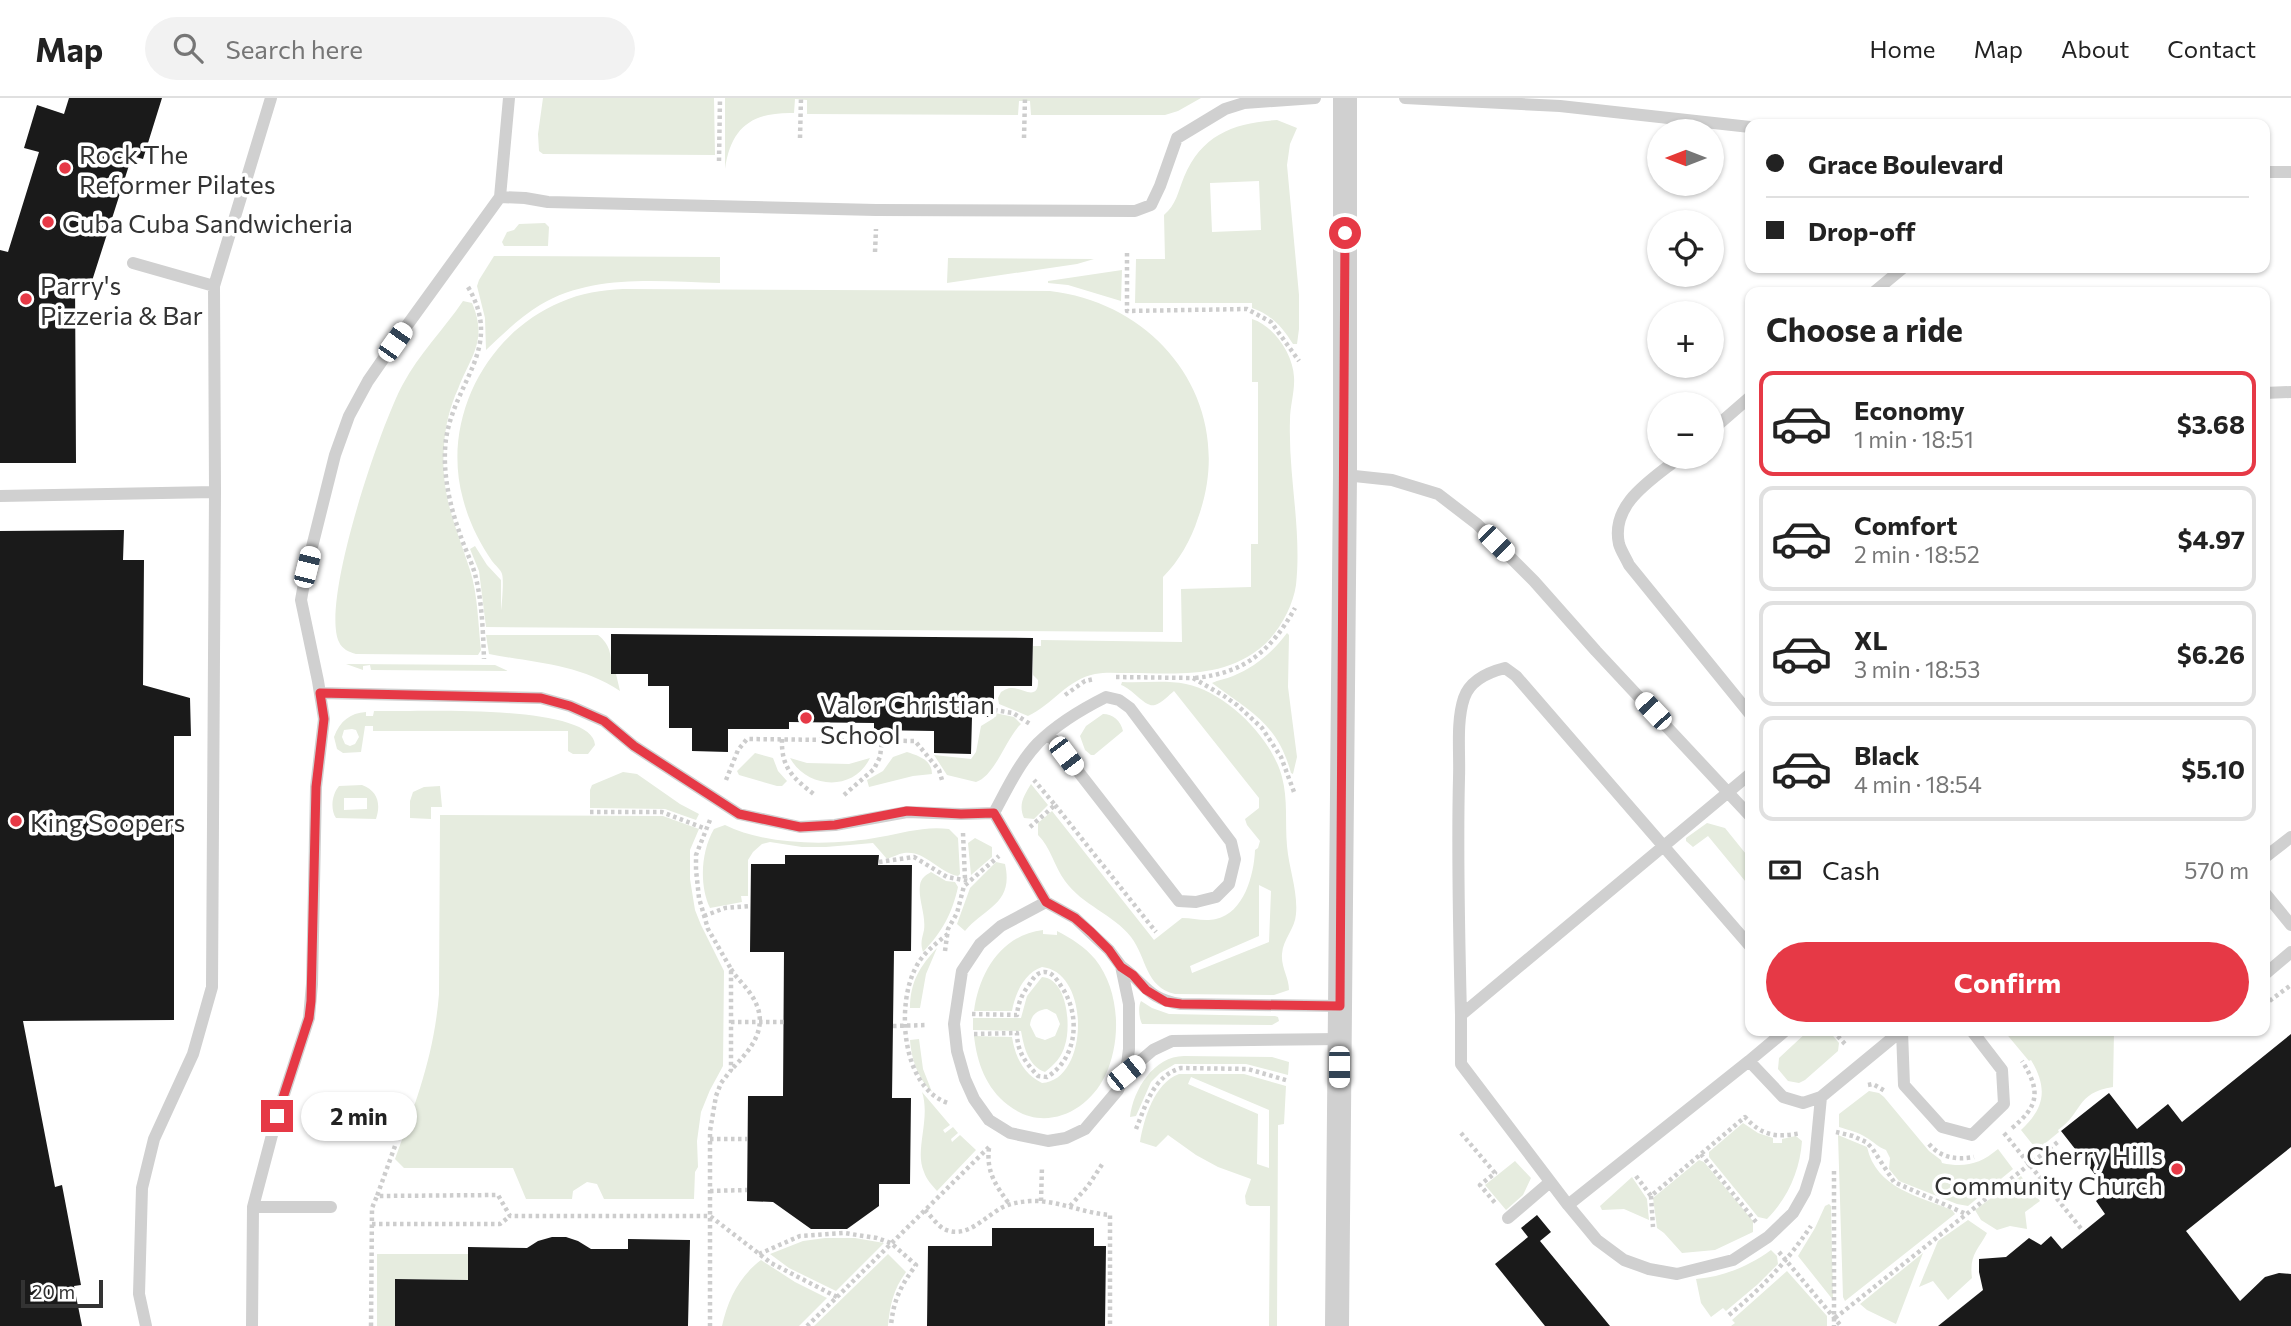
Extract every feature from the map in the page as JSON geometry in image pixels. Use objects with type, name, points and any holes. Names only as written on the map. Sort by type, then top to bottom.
[{"type":"street","points":[[1337,1326],[1345,475],[1345,98]]},
{"type":"lane","points":[[146,1326],[139,1294],[142,1188],[154,1139],[193,1054],[212,987],[214,286],[271,98]]},
{"type":"lane","points":[[252,1326],[253,1207],[277,1116],[309,1018],[313,984],[316,787],[324,719],[301,600],[307,567],[335,455],[349,416],[368,381],[402,331],[500,197],[509,98]]},
{"type":"lane","points":[[500,197],[548,202],[719,207],[1135,211],[1151,205],[1177,138],[1225,109],[1244,103],[1315,98]]},
{"type":"lane","points":[[1405,98],[1560,106],[1745,126]]},
{"type":"lane","points":[[2270,173],[2291,172]]},
{"type":"lane","points":[[133,263],[214,286]]},
{"type":"lane","points":[[1880,287],[1897,273]]},
{"type":"lane","points":[[2270,393],[2291,392]]},
{"type":"lane","points":[[1724,420],[1745,401]]},
{"type":"lane","points":[[1666,469],[1629,500],[1620,514],[1620,545],[1629,565],[1745,708]]},
{"type":"lane","points":[[1345,475],[1392,480],[1438,494],[1477,524],[1534,580],[1596,651],[1745,811]]},
{"type":"lane","points":[[0,496],[215,492]]},
{"type":"lane","points":[[1745,940],[1516,676],[1505,668],[1489,672],[1474,682],[1464,695],[1461,714],[1457,828],[1461,1065],[1597,1240],[1624,1260],[1649,1269],[1677,1273],[1733,1260],[1768,1237],[1793,1213],[1805,1192],[1815,1160],[1821,1097]]},
{"type":"lane","points":[[320,693],[541,698],[570,706],[604,721],[634,746],[739,814],[800,827],[835,825],[907,811],[994,813]]},
{"type":"lane","points":[[994,813],[1022,764],[1038,743],[1049,734],[1081,709],[1106,697],[1130,708],[1231,842],[1235,859],[1228,884],[1216,897],[1196,902],[1179,901],[1049,734]]},
{"type":"lane","points":[[1461,1015],[1745,778]]},
{"type":"lane","points":[[994,813],[1046,902],[1075,918],[1109,950],[1121,967],[1133,975],[1146,990],[1166,1002],[1340,1006]]},
{"type":"lane","points":[[2270,853],[2291,837]]},
{"type":"lane","points":[[2270,899],[2291,925]]},
{"type":"lane","points":[[1046,902],[1001,926],[980,944],[962,971],[955,1014],[957,1051],[974,1100],[989,1120],[1010,1133],[1048,1141],[1066,1138],[1085,1129],[1118,1090],[1126,1073],[1129,1013],[1121,967]]},
{"type":"lane","points":[[2270,970],[2291,952]]},
{"type":"lane","points":[[1568,1205],[1779,1036]]},
{"type":"lane","points":[[1749,1060],[1783,1097],[1803,1103],[1821,1097],[1895,1036]]},
{"type":"lane","points":[[1901,1036],[1904,1085],[1942,1127],[1972,1135],[2004,1104],[2003,1070],[1976,1036]]},
{"type":"lane","points":[[1126,1073],[1153,1050],[1172,1041],[1340,1039]]},
{"type":"lane","points":[[1508,1218],[1550,1182]]},
{"type":"lane","points":[[253,1207],[331,1207]]},
{"type":"path","points":[[719,161],[720,98]]},
{"type":"path","points":[[800,138],[801,98]]},
{"type":"path","points":[[1024,138],[1025,98]]},
{"type":"path","points":[[1127,253],[1127,311],[1247,309],[1270,322],[1299,361]]},
{"type":"path","points":[[468,287],[475,298],[482,323],[480,349],[451,419],[446,439],[446,477],[455,517],[475,575],[484,659]]},
{"type":"path","points":[[1107,677],[1193,678],[1228,672],[1264,651],[1284,628],[1295,608]]},
{"type":"path","points":[[1062,698],[1085,681],[1098,677]]},
{"type":"path","points":[[1193,678],[1237,705],[1262,728],[1281,757],[1294,792]]},
{"type":"path","points":[[994,710],[1013,713],[1030,724],[1038,717]]},
{"type":"path","points":[[726,780],[738,750],[747,739],[782,739],[915,741],[939,770],[942,780]]},
{"type":"path","points":[[782,739],[783,761],[789,771],[815,794]]},
{"type":"path","points":[[844,795],[874,769],[880,757],[882,740]]},
{"type":"path","points":[[1022,764],[1156,932]]},
{"type":"path","points":[[1030,827],[1055,805]]},
{"type":"path","points":[[590,811],[662,812],[706,828]]},
{"type":"path","points":[[709,820],[696,855],[699,898],[708,929],[731,969],[755,1001],[758,1022],[754,1045],[721,1083],[711,1115],[710,1326]]},
{"type":"path","points":[[963,832],[967,880]]},
{"type":"path","points":[[945,951],[948,934],[967,880],[999,855]]},
{"type":"path","points":[[878,862],[914,857],[947,877],[967,880]]},
{"type":"path","points":[[705,916],[725,908],[750,906]]},
{"type":"path","points":[[948,934],[922,957],[906,992],[906,1046],[916,1074],[924,1088],[935,1099],[948,1103]]},
{"type":"path","points":[[731,969],[731,1070]]},
{"type":"path","points":[[955,1014],[1017,1015],[1023,992],[1036,975],[1043,972],[1056,978],[1067,994],[1074,1024],[1066,1057],[1047,1077],[1038,1076],[1022,1057],[1017,1033],[955,1034]]},
{"type":"path","points":[[2270,1001],[2291,985]]},
{"type":"path","points":[[731,1022],[783,1022]]},
{"type":"path","points":[[893,1026],[928,1025]]},
{"type":"path","points":[[1838,1036],[1845,1044]]},
{"type":"path","points":[[1994,1141],[2026,1116],[2033,1105],[2035,1091],[2031,1075],[2018,1056]]},
{"type":"path","points":[[1136,1129],[1159,1080],[1173,1070],[1238,1068],[1289,1081]]},
{"type":"path","points":[[1864,1087],[1873,1084],[1882,1088],[1891,1098]]},
{"type":"path","points":[[1651,1196],[1745,1117],[1761,1132],[1772,1136],[1801,1133]]},
{"type":"path","points":[[1833,1142],[1833,1131],[1866,1142],[1894,1182],[1966,1214]]},
{"type":"path","points":[[1461,1133],[1495,1173],[1480,1185],[1508,1218]]},
{"type":"path","points":[[2004,1133],[2083,1231]]},
{"type":"path","points":[[1924,1138],[1932,1148],[1947,1157],[1962,1159],[1975,1156]]},
{"type":"path","points":[[709,1139],[747,1139]]},
{"type":"path","points":[[1835,1318],[2059,1141]]},
{"type":"path","points":[[371,1326],[372,1208],[395,1146]]},
{"type":"path","points":[[807,1326],[989,1147],[987,1158],[992,1179],[1010,1205]]},
{"type":"path","points":[[1701,1154],[1759,1225]]},
{"type":"path","points":[[1070,1207],[1103,1163]]},
{"type":"path","points":[[1833,1163],[1834,1326]]},
{"type":"path","points":[[1041,1201],[1042,1166]]},
{"type":"path","points":[[1636,1176],[1651,1196],[1653,1227]]},
{"type":"path","points":[[710,1191],[747,1190]]},
{"type":"path","points":[[377,1196],[498,1195],[510,1216]]},
{"type":"path","points":[[925,1210],[943,1228],[961,1231],[973,1228],[1000,1208],[1041,1201],[1094,1214],[1110,1215],[1110,1326]]},
{"type":"path","points":[[372,1224],[500,1224],[510,1216],[710,1216],[759,1254],[836,1297]]},
{"type":"path","points":[[759,1254],[800,1236],[830,1233],[877,1238],[891,1243],[916,1265],[897,1293],[891,1326]]},
{"type":"path","points":[[1775,1247],[1841,1326]]},
{"type":"shaded area","points":[[543,98],[714,98],[715,155],[543,154],[539,151],[538,134]]},
{"type":"shaded area","points":[[725,98],[1201,98],[1165,115],[1031,115],[1030,101],[1019,101],[1018,115],[807,114],[807,100],[795,99],[794,113],[766,115],[755,119],[738,133],[732,142],[725,169]]},
{"type":"shaded area","points":[[1277,120],[1297,128],[1290,144],[1287,165],[1299,295],[1297,344],[1293,344],[1271,318],[1252,308],[1252,303],[1135,303],[1136,259],[1165,259],[1164,215],[1174,203],[1191,162],[1200,150],[1221,134],[1233,128]],"holes":[[[1259,181],[1261,230],[1212,232],[1210,183]]]},
{"type":"shaded area","points":[[545,223],[549,227],[548,246],[504,246],[502,242],[507,232],[514,230],[519,224]]},
{"type":"shaded area","points":[[494,256],[720,257],[720,283],[651,281],[582,288],[540,305],[486,350],[485,318],[477,286]]},
{"type":"shaded area","points":[[948,258],[1094,259],[1077,264],[947,283]]},
{"type":"shaded area","points":[[1122,270],[1121,301],[1068,285],[1048,283],[1048,281]]},
{"type":"shaded area","points":[[623,289],[1050,291],[1090,300],[1126,316],[1157,340],[1181,368],[1198,401],[1208,438],[1208,477],[1198,518],[1184,550],[1163,577],[1163,632],[486,627],[479,571],[470,549],[475,546],[501,580],[501,611],[503,577],[471,524],[458,469],[458,439],[476,382],[491,357],[511,335],[534,316],[576,296]]},
{"type":"shaded area","points":[[463,301],[472,303],[477,316],[478,338],[450,409],[445,431],[443,464],[450,510],[475,589],[481,650],[478,655],[356,654],[340,644],[335,621],[345,553],[368,473],[403,384],[416,362]]},
{"type":"shaded area","points":[[1252,319],[1268,328],[1281,342],[1290,359],[1294,377],[1290,441],[1296,523],[1296,585],[1289,609],[1280,625],[1264,645],[1248,656],[1216,669],[1182,673],[1095,674],[1077,681],[1028,716],[999,704],[1001,692],[1007,689],[1036,691],[1038,680],[1033,675],[1033,646],[1041,646],[1041,640],[1182,642],[1181,589],[1251,587],[1251,544],[1258,544],[1258,382],[1252,382]]},
{"type":"shaded area","points":[[1287,633],[1288,687],[1297,757],[1293,774],[1270,729],[1250,710],[1212,683],[1233,676],[1256,663],[1270,653]]},
{"type":"shaded area","points":[[486,635],[598,635],[608,648],[611,673],[616,674],[620,691],[573,670],[489,654]]},
{"type":"shaded area","points":[[346,664],[495,665],[508,671],[371,670],[370,665],[363,666],[363,670]]},
{"type":"shaded area","points":[[1122,682],[1171,682],[1186,684],[1216,696],[1258,733],[1277,762],[1284,786],[1287,846],[1296,897],[1294,924],[1282,954],[1289,990],[1274,995],[1175,994],[1165,990],[1152,978],[1136,945],[1124,929],[1080,897],[1065,881],[1038,835],[1038,823],[1052,811],[1154,940],[1182,918],[1203,920],[1226,915],[1246,892],[1255,850],[1260,841],[1245,819],[1259,808],[1259,798],[1174,691],[1160,703],[1151,705],[1121,685]],"holes":[[[1259,885],[1271,891],[1269,942],[1192,973],[1190,966],[1259,936]]]},
{"type":"shaded area","points":[[374,711],[458,711],[533,716],[564,722],[586,731],[595,745],[588,754],[573,754],[568,751],[568,731],[373,731],[373,726],[365,726],[361,752],[343,753],[337,749],[334,737],[346,719],[366,712],[366,716],[373,716]],"holes":[[[344,730],[356,730],[359,737],[355,744],[345,744],[342,737]]]},
{"type":"shaded area","points":[[995,713],[1014,717],[1021,724],[995,765],[976,782],[947,775],[934,755],[971,759],[976,752],[981,726],[994,718]]},
{"type":"shaded area","points":[[1103,714],[1116,719],[1123,731],[1091,755],[1085,750],[1080,736],[1086,726]]},
{"type":"shaded area","points":[[907,752],[927,762],[932,774],[869,787],[867,780],[883,771],[893,757]]},
{"type":"shaded area","points":[[755,753],[773,758],[778,771],[787,781],[782,786],[739,775],[737,771]]},
{"type":"shaded area","points":[[790,758],[807,763],[849,764],[870,758],[863,769],[853,777],[830,782],[807,776]]},
{"type":"shaded area","points":[[623,772],[637,774],[699,814],[696,820],[665,809],[590,808],[592,785]]},
{"type":"shaded area","points":[[1031,784],[1048,805],[1034,819],[1024,818],[1022,808],[1024,796]]},
{"type":"shaded area","points":[[362,785],[372,791],[378,803],[376,819],[336,818],[333,802],[339,786]],"holes":[[[344,798],[367,798],[367,809],[344,810]]]},
{"type":"shaded area","points":[[440,786],[442,807],[431,807],[431,819],[410,818],[413,792],[424,787]]},
{"type":"shaded area","points":[[440,815],[663,816],[699,829],[690,850],[690,879],[695,910],[724,971],[723,1066],[701,1112],[694,1199],[604,1199],[597,1184],[587,1182],[573,1191],[572,1199],[526,1199],[513,1168],[404,1168],[395,1159],[423,1078],[437,1017]]},
{"type":"shaded area","points":[[1707,823],[1725,828],[1745,853],[1745,881],[1708,836],[1693,847],[1686,838]]},
{"type":"shaded area","points":[[725,825],[760,837],[822,843],[862,840],[923,829],[949,829],[958,838],[960,874],[951,874],[912,853],[902,853],[887,859],[873,843],[802,847],[770,842],[762,844],[748,860],[748,896],[741,896],[742,902],[710,908],[704,889],[704,858],[714,829]]},
{"type":"shaded area","points":[[975,838],[992,847],[992,857],[971,875],[968,843]]},
{"type":"shaded area","points":[[996,862],[1005,864],[1007,877],[1002,896],[965,931],[957,924],[970,888]]},
{"type":"shaded area","points":[[931,872],[946,881],[955,882],[958,887],[945,922],[923,952],[921,943],[924,924],[920,885]]},
{"type":"shaded area","points":[[1043,930],[1043,934],[1057,935],[1057,931],[1073,940],[1095,959],[1109,985],[1116,1016],[1114,1047],[1105,1076],[1097,1089],[1076,1109],[1049,1118],[1021,1113],[1000,1098],[984,1074],[977,1056],[974,1036],[1012,1037],[1021,1064],[1030,1075],[1042,1083],[1058,1077],[1069,1064],[1076,1046],[1076,1005],[1069,987],[1058,973],[1042,967],[1030,974],[1018,991],[1012,1011],[974,1011],[981,983],[995,958],[1015,939]]},
{"type":"shaded area","points":[[937,948],[926,974],[920,1008],[910,1008],[917,975]]},
{"type":"shaded area","points":[[1042,977],[1057,986],[1066,1005],[1068,1027],[1065,1045],[1057,1060],[1045,1072],[1031,1061],[1021,1031],[973,1030],[973,1018],[1021,1018],[1027,996]],"holes":[[[1047,1009],[1056,1014],[1060,1024],[1055,1036],[1045,1040],[1036,1037],[1030,1025],[1033,1016]]]},
{"type":"shaded area","points":[[1141,1001],[1169,1014],[1275,1016],[1279,1021],[1272,1025],[1142,1024],[1139,1012]]},
{"type":"shaded area","points":[[1803,1036],[1833,1036],[1839,1043],[1838,1051],[1799,1083],[1788,1081],[1778,1069],[1779,1058]]},
{"type":"shaded area","points":[[2008,1036],[2114,1036],[2113,1087],[2085,1099],[2059,1132],[2037,1150],[2021,1130],[2035,1114],[2042,1089],[2036,1070],[2031,1060],[2029,1061]]},
{"type":"shaded area","points":[[919,1039],[923,1069],[932,1092],[919,1075],[912,1054],[910,1040]]},
{"type":"shaded area","points":[[1184,1056],[1272,1057],[1289,1062],[1288,1075],[1246,1064],[1175,1064],[1151,1082],[1136,1116],[1130,1117],[1135,1096],[1147,1076],[1163,1062]]},
{"type":"shaded area","points":[[1179,1074],[1244,1074],[1286,1086],[1284,1124],[1278,1125],[1277,1326],[1269,1326],[1270,1206],[1246,1204],[1245,1196],[1251,1179],[1218,1167],[1168,1135],[1156,1147],[1140,1142],[1152,1103],[1170,1079]],"holes":[[[1191,1077],[1269,1110],[1269,1168],[1257,1164],[1258,1114],[1188,1084]]]},
{"type":"shaded area","points":[[1869,1091],[1884,1097],[1942,1163],[1972,1163],[1998,1149],[2013,1169],[1968,1206],[1899,1181],[1889,1169],[1890,1158],[1886,1150],[1861,1134],[1839,1127],[1839,1114]]},
{"type":"shaded area","points":[[922,1092],[950,1125],[943,1130],[945,1133],[953,1127],[958,1133],[951,1139],[952,1142],[960,1135],[976,1150],[937,1191],[926,1177],[921,1163],[925,1113]]},
{"type":"shaded area","points":[[1743,1123],[1758,1133],[1773,1138],[1773,1143],[1782,1143],[1782,1139],[1796,1136],[1802,1141],[1792,1183],[1767,1219],[1758,1217],[1709,1157],[1709,1152]]},
{"type":"shaded area","points":[[1838,1135],[1867,1147],[1879,1172],[1900,1189],[1952,1210],[1955,1214],[1845,1301],[1843,1297]]},
{"type":"shaded area","points":[[1699,1160],[1704,1162],[1753,1221],[1753,1232],[1715,1250],[1682,1253],[1657,1228],[1653,1198]]},
{"type":"shaded area","points":[[1515,1161],[1531,1178],[1523,1195],[1506,1210],[1485,1185]]},
{"type":"shaded area","points":[[2021,1176],[2040,1201],[2025,1212],[2027,1229],[2010,1226],[1997,1230],[1981,1220],[1975,1210]]},
{"type":"shaded area","points":[[1632,1177],[1647,1199],[1649,1220],[1624,1209],[1602,1210],[1600,1206]]},
{"type":"shaded area","points":[[1829,1204],[1833,1300],[1798,1256],[1825,1206]]},
{"type":"shaded area","points":[[1968,1220],[1987,1233],[1973,1258],[1972,1278],[1948,1300],[1933,1281],[1919,1287],[1938,1241]]},
{"type":"shaded area","points":[[855,1238],[884,1243],[836,1291],[789,1268],[770,1254],[803,1241]]},
{"type":"shaded area","points":[[1771,1250],[1777,1256],[1778,1264],[1726,1311],[1723,1308],[1711,1317],[1701,1303],[1696,1279],[1735,1270]]},
{"type":"shaded area","points":[[1923,1253],[1896,1324],[1860,1304]]},
{"type":"shaded area","points":[[377,1254],[468,1254],[468,1280],[395,1279],[395,1326],[377,1326]]},
{"type":"shaded area","points":[[888,1254],[906,1272],[893,1298],[888,1326],[814,1326]]},
{"type":"shaded area","points":[[761,1260],[795,1282],[827,1298],[799,1326],[722,1326],[736,1289],[746,1274]]},
{"type":"shaded area","points":[[1787,1271],[1827,1316],[1827,1326],[1731,1326],[1735,1323],[1732,1320]]},
{"type":"building","points":[[69,98],[162,98],[143,159],[132,156],[91,284],[75,279],[76,463],[0,463],[0,250],[8,252],[39,152],[24,148],[37,105],[64,114]]},
{"type":"building","points":[[124,530],[123,560],[144,560],[143,685],[190,698],[191,736],[174,736],[174,1020],[23,1021],[55,1187],[62,1185],[81,1285],[74,1286],[82,1326],[0,1326],[0,531]]},
{"type":"building","points":[[611,634],[1033,638],[1032,686],[994,686],[994,717],[972,717],[971,754],[934,753],[934,731],[874,730],[874,723],[789,722],[789,729],[728,729],[728,752],[692,751],[692,728],[669,728],[669,686],[648,686],[648,674],[611,674]]},
{"type":"building","points":[[785,855],[879,855],[878,865],[912,865],[911,951],[894,951],[892,1098],[911,1098],[910,1184],[879,1184],[879,1206],[847,1229],[811,1229],[773,1202],[747,1201],[748,1096],[783,1096],[784,952],[750,952],[751,864],[785,864]]},
{"type":"building","name":"Cherry Hills Community Church","points":[[2291,1034],[2291,1147],[2186,1231],[2240,1301],[2265,1277],[2279,1273],[2291,1274],[2291,1326],[1938,1326],[1983,1290],[1979,1259],[2006,1257],[2029,1238],[2041,1245],[2051,1236],[2062,1249],[2105,1214],[2096,1201],[2108,1191],[2061,1131],[2109,1093],[2137,1129],[2168,1104],[2182,1122]]},
{"type":"building","points":[[1537,1215],[1551,1232],[1540,1241],[1610,1326],[1545,1326],[1495,1264],[1528,1237],[1521,1228]]},
{"type":"building","points":[[992,1228],[1094,1228],[1094,1246],[1106,1246],[1105,1326],[927,1326],[928,1246],[992,1246]]},
{"type":"building","points":[[552,1237],[566,1237],[591,1249],[628,1249],[628,1239],[690,1240],[688,1326],[395,1326],[395,1279],[468,1280],[468,1247],[527,1248]]},
{"type":"place","name":"Rock The Reformer Pilates","points":[[65,168]]},
{"type":"place","name":"Cuba Cuba Sandwicheria","points":[[48,222]]},
{"type":"place","name":"Parry's Pizzeria & Bar","points":[[26,299]]},
{"type":"place","name":"Valor Christian School","points":[[806,718]]},
{"type":"place","name":"King Soopers","points":[[16,821]]},
{"type":"place","name":"Cherry Hills Community Church","points":[[2177,1169]]},
{"type":"route","points":[[277,1116],[309,1018],[313,984],[316,787],[324,719],[320,693],[541,698],[570,706],[604,721],[634,746],[739,814],[800,827],[835,825],[907,811],[994,813],[1046,902],[1075,918],[1109,950],[1121,967],[1156,997],[1166,1002],[1181,1004],[1340,1006],[1345,233]]}]
